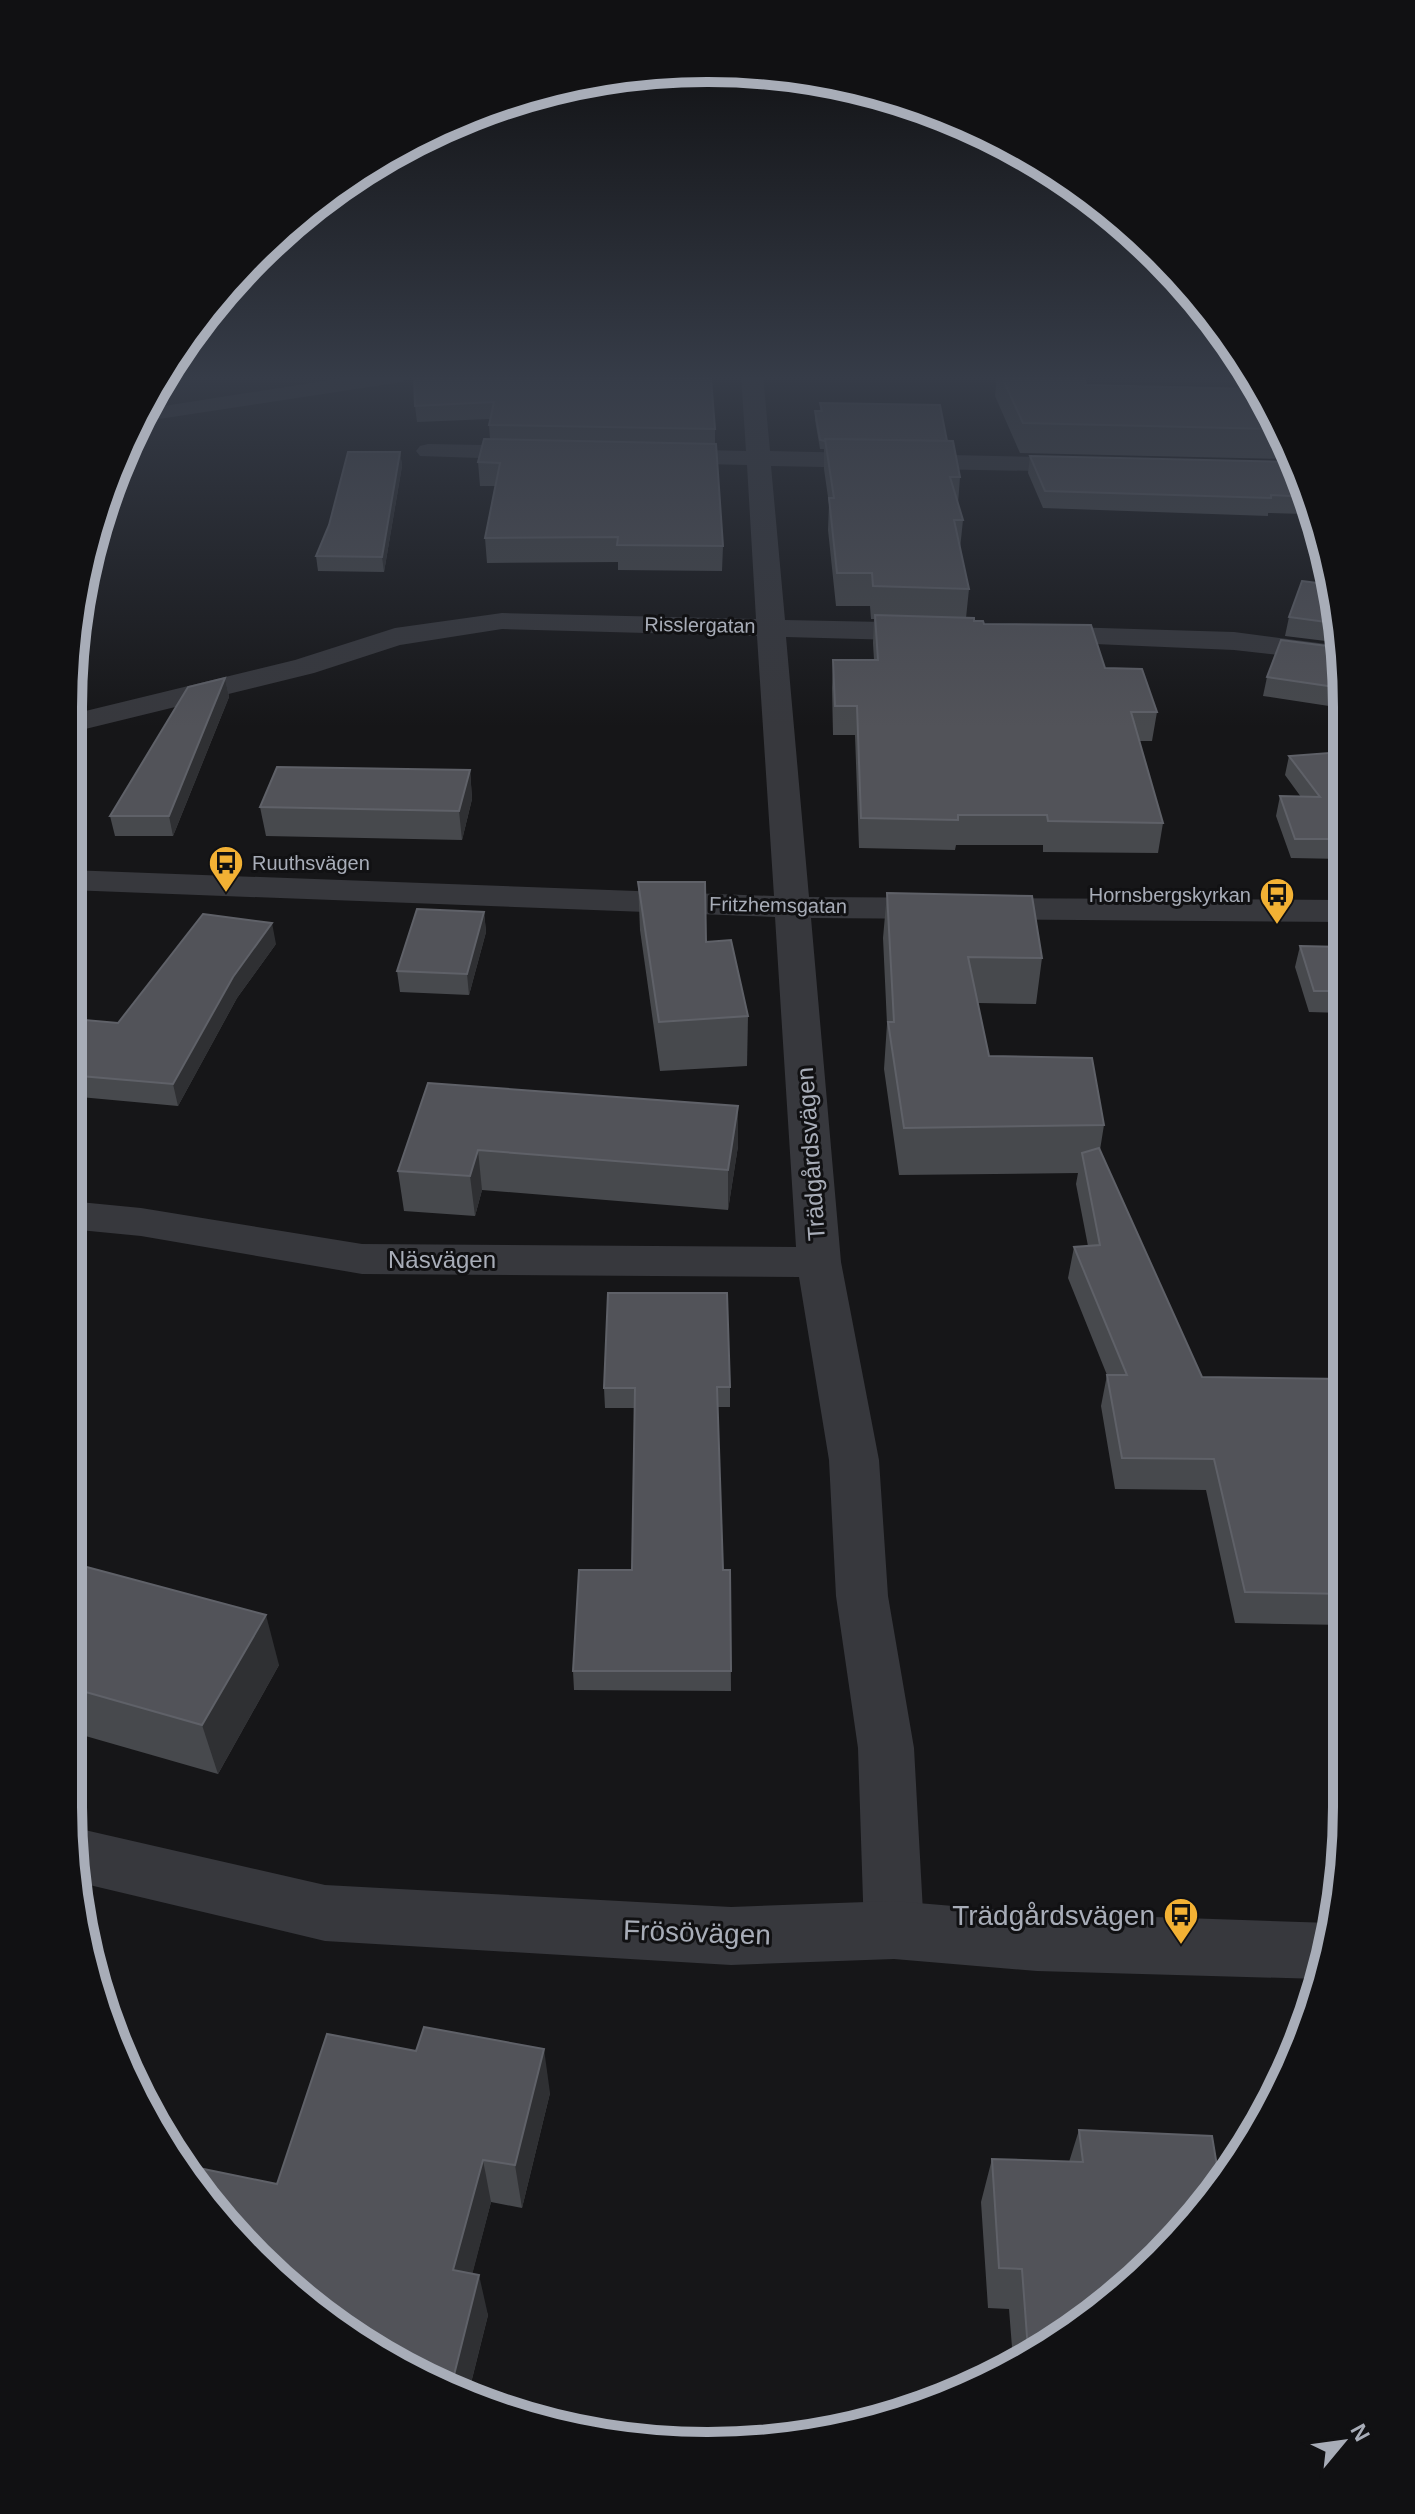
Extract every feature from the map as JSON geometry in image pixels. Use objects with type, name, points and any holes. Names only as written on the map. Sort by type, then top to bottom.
[{"type":"street","name":"Trädgårdsvägen","points":[[761,492],[819,1262],[854,1460],[862,1596],[886,1748],[894,1930]]},
{"type":"street","name":"Risslergatan","points":[[82,721],[304,667],[395,637],[502,621],[963,633]]},
{"type":"street","points":[[1011,635],[1234,641],[1331,654]]},
{"type":"street","name":"Fritzhemsgatan","points":[[82,880],[792,907],[1333,911]]},
{"type":"street","name":"Näsvägen","points":[[82,1216],[141,1222],[362,1259],[819,1262]]},
{"type":"street","name":"Frösövägen","points":[[84,1857],[325,1913],[731,1936],[894,1930],[1037,1942],[1316,1950]]},
{"type":"building","points":[[338,492],[393,492],[382,557],[316,556]]},
{"type":"building","points":[[494,492],[719,492],[723,546],[617,545],[618,537],[485,538]]},
{"type":"building","points":[[833,492],[955,492],[963,520],[954,520],[969,589],[873,586],[872,573],[837,573],[829,498],[834,498]]},
{"type":"building","points":[[1088,492],[1295,492],[1296,496],[1271,495],[1271,498]]},
{"type":"building","points":[[1302,581],[1321,583],[1327,622],[1289,617]]},
{"type":"building","points":[[875,615],[974,618],[974,621],[983,621],[984,624],[1091,625],[1105,668],[1142,669],[1157,712],[1131,712],[1163,823],[1048,821],[1047,815],[958,815],[958,820],[861,818],[857,706],[835,706],[833,660],[878,660]]},
{"type":"building","points":[[1281,640],[1330,646],[1332,687],[1267,677]]},
{"type":"building","points":[[225,678],[169,816],[110,816],[188,687]]},
{"type":"building","points":[[1333,753],[1333,839],[1295,839],[1280,796],[1320,797],[1289,756]]},
{"type":"building","points":[[277,767],[470,770],[459,811],[260,807]]},
{"type":"building","points":[[638,882],[705,882],[706,942],[731,940],[748,1016],[659,1022]]},
{"type":"building","points":[[887,893],[1032,896],[1042,958],[968,957],[989,1056],[1092,1058],[1104,1125],[904,1128],[888,1022],[894,1022]]},
{"type":"building","points":[[417,909],[484,912],[467,974],[397,971]]},
{"type":"building","points":[[203,914],[272,923],[233,977],[173,1084],[82,1076],[82,1025],[85,1020],[118,1023]]},
{"type":"building","points":[[1300,946],[1333,947],[1333,991],[1314,991]]},
{"type":"building","points":[[428,1083],[738,1106],[728,1170],[478,1150],[470,1176],[398,1171]]},
{"type":"building","points":[[1099,1148],[1202,1377],[1333,1379],[1333,1594],[1245,1592],[1214,1459],[1122,1458],[1107,1375],[1127,1375],[1074,1247],[1100,1245],[1082,1153]]},
{"type":"building","points":[[608,1293],[727,1293],[730,1387],[717,1387],[723,1570],[730,1570],[731,1671],[573,1671],[579,1570],[632,1570],[635,1388],[604,1388]]},
{"type":"building","points":[[82,1566],[266,1615],[202,1725],[82,1691]]},
{"type":"building","points":[[424,2027],[544,2049],[515,2165],[483,2160],[453,2270],[479,2275],[453,2377],[360,2327],[295,2277],[237,2219],[197,2168],[277,2184],[327,2034],[416,2051]]},
{"type":"building","points":[[1079,2130],[1212,2136],[1217,2169],[1178,2219],[1120,2277],[1055,2327],[1028,2343],[1022,2269],[999,2268],[992,2159],[1083,2162]]},
{"type":"place","name":"Ruuthsvägen","points":[[226,894]]},
{"type":"place","name":"Hornsbergskyrkan","points":[[1277,926]]},
{"type":"place","name":"Trädgårdsvägen","points":[[1181,1946]]}]
